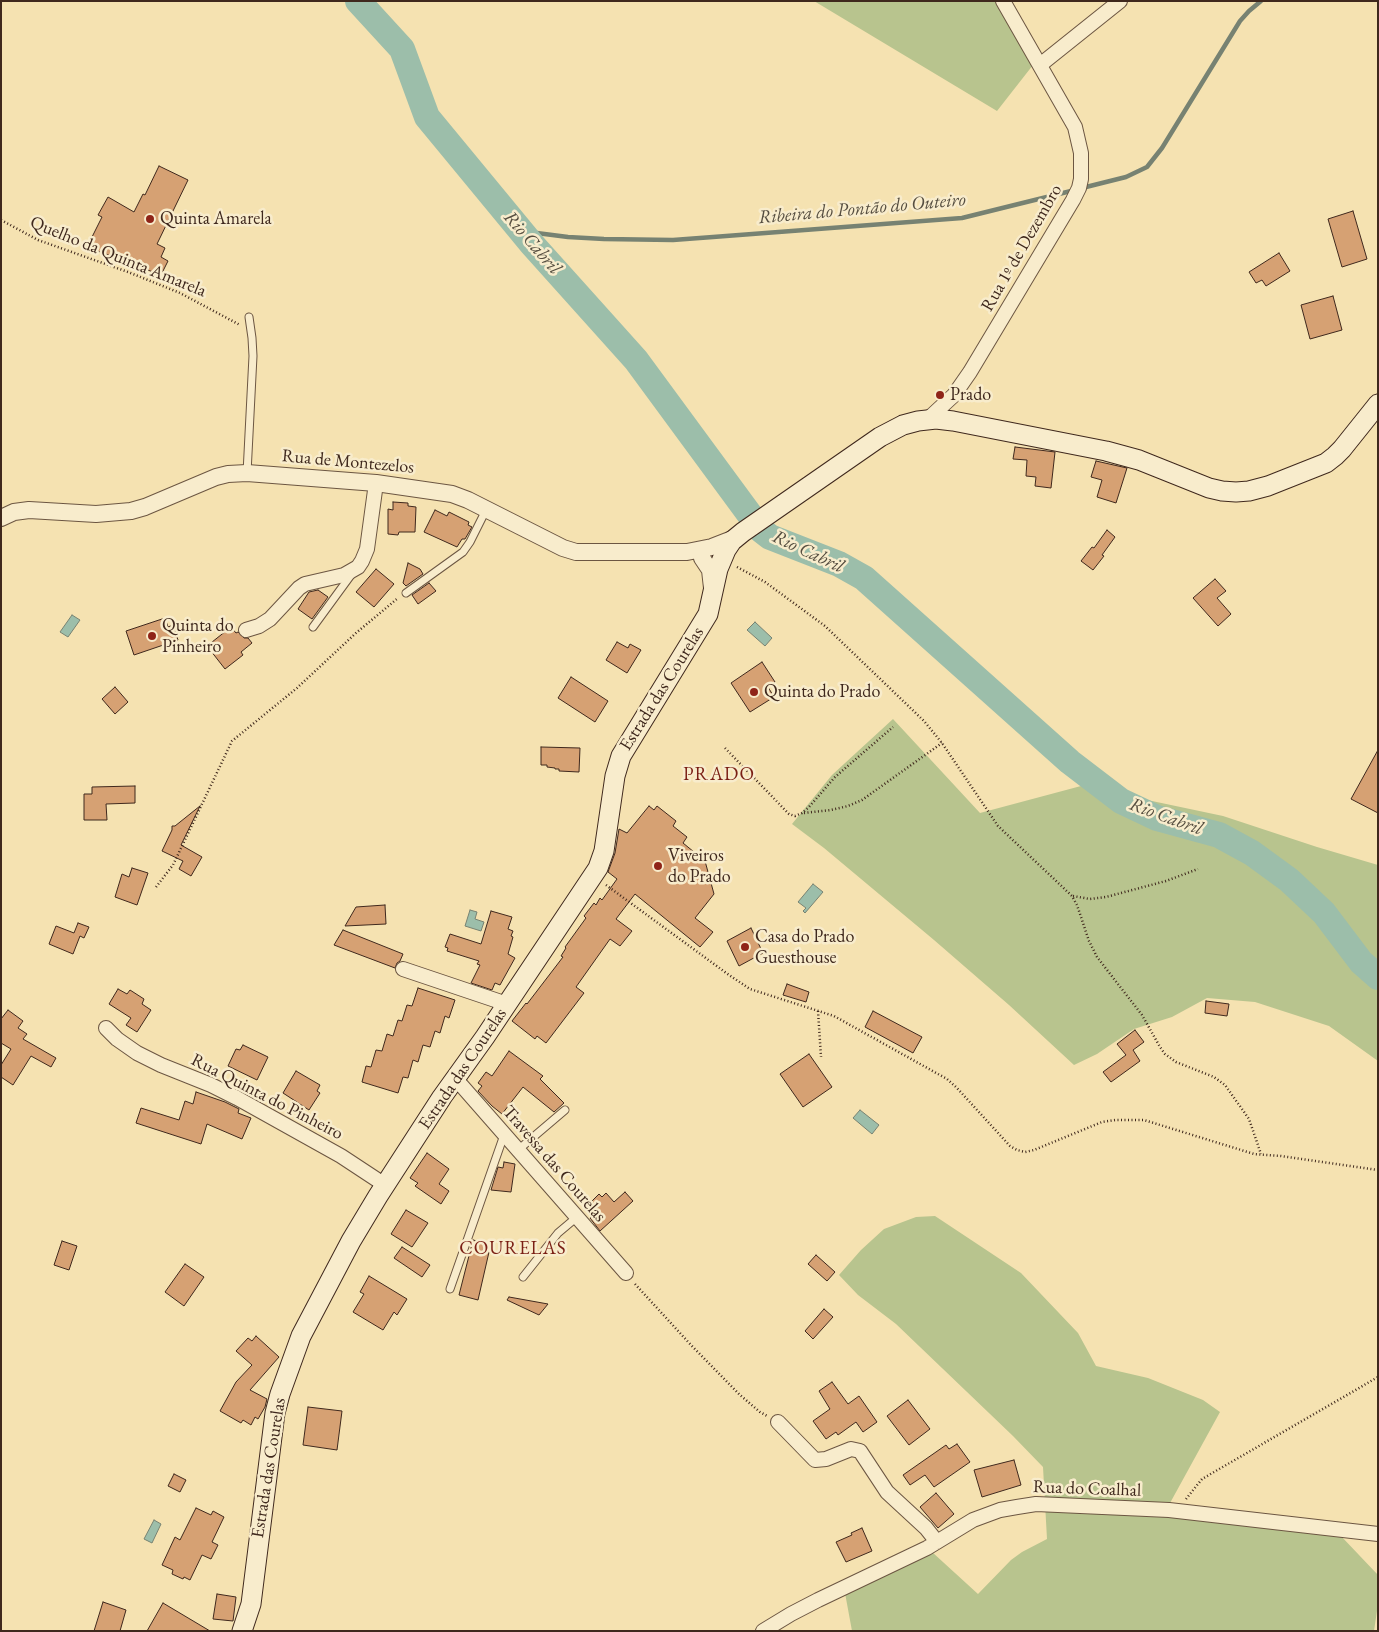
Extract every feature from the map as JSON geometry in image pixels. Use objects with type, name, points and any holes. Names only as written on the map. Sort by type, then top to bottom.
[{"type":"main road","points":[[739,535],[888,433],[903,425],[927,420],[961,422],[1106,450],[1139,460],[1209,488],[1236,492],[1268,486],[1326,462],[1342,449],[1378,404]]},
{"type":"main road","name":"Estrada das Courelas","points":[[242,1631],[250,1604],[274,1413],[305,1326],[351,1241],[385,1185],[593,875],[602,858],[615,776],[621,756],[705,619],[711,604],[716,577],[722,559],[727,548],[739,535]]},
{"type":"street","name":"Rua 1º de Dezembro","points":[[927,420],[954,395],[966,378],[1073,200],[1081,179],[1081,153],[1077,132],[1068,112],[1003,1]]},
{"type":"street","points":[[1040,65],[1120,1]]},
{"type":"street","name":"Rua de Montezelos","points":[[1,518],[14,512],[29,510],[96,514],[131,511],[216,477],[235,473],[247,473],[376,484],[452,494],[563,548],[576,552],[698,553],[712,560],[722,559]]},
{"type":"street","points":[[246,630],[270,620],[301,586],[314,581],[344,575],[358,566],[367,549],[376,484]]},
{"type":"street","points":[[713,593],[710,570],[698,553],[739,535]]},
{"type":"street","points":[[403,969],[507,1004]]},
{"type":"street","name":"Rua Quinta do Pinheiro","points":[[106,1028],[117,1039],[137,1053],[237,1098],[340,1156],[385,1185]]},
{"type":"street","name":"Travessa das Courelas","points":[[455,1078],[626,1273]]},
{"type":"street","points":[[778,1422],[816,1460],[826,1459],[851,1449],[860,1451],[887,1492],[926,1528],[938,1542]]},
{"type":"street","name":"Rua do Coalhal","points":[[763,1631],[809,1605],[938,1542],[973,1520],[1000,1510],[1027,1505],[1177,1511],[1378,1534]]},
{"type":"lane","points":[[247,473],[253,356],[249,317]]},
{"type":"lane","points":[[406,593],[463,552],[486,510]]},
{"type":"lane","points":[[313,626],[358,566]]},
{"type":"lane","points":[[518,1150],[565,1110]]},
{"type":"lane","points":[[450,1289],[504,1135]]},
{"type":"lane","points":[[523,1277],[558,1233],[577,1217]]},
{"type":"path","name":"Quelho da Quinta Amarela","points":[[1,220],[38,240],[180,293],[251,331]]},
{"type":"path","points":[[722,559],[765,582],[825,626],[924,721],[942,742],[998,826],[1072,896],[1097,957],[1142,1015],[1165,1054],[1176,1062],[1214,1077],[1225,1085],[1249,1119],[1261,1154]]},
{"type":"path","points":[[156,887],[173,864],[232,741],[283,700],[356,633],[406,593]]},
{"type":"path","points":[[802,813],[835,777],[893,727]]},
{"type":"path","points":[[725,748],[789,814],[795,816],[802,813],[832,810],[862,800],[942,742]]},
{"type":"path","points":[[1072,896],[1090,899],[1106,897],[1166,881],[1198,869]]},
{"type":"path","points":[[593,875],[750,989],[841,1020],[947,1079],[1010,1146],[1017,1150],[1025,1152],[1034,1150],[1102,1122],[1137,1120],[1254,1154],[1378,1170]]},
{"type":"path","points":[[818,1011],[821,1057]]},
{"type":"path","points":[[626,1273],[740,1395],[760,1412],[778,1422]]},
{"type":"path","points":[[1177,1511],[1202,1479],[1378,1376]]},
{"type":"green space","points":[[814,1],[996,1],[1033,65],[997,111]]},
{"type":"green space","points":[[893,719],[980,813],[1081,786],[1223,816],[1378,865],[1378,1061],[1329,1026],[1255,1002],[1207,998],[1172,1017],[1134,1029],[1097,1054],[1074,1065],[934,940],[824,848],[792,824],[832,775]]},
{"type":"green space","points":[[935,1216],[1021,1273],[1078,1333],[1096,1366],[1148,1378],[1203,1400],[1220,1412],[1164,1514],[1340,1535],[1378,1575],[1378,1604],[1374,1631],[852,1631],[845,1593],[932,1552],[978,1594],[1011,1560],[1047,1539],[1043,1467],[896,1324],[858,1295],[839,1275],[861,1250],[884,1229],[916,1217]]},
{"type":"shaded area","points":[[72,615],[80,620],[68,637],[60,632]]},
{"type":"shaded area","points":[[755,622],[772,638],[765,646],[747,630]]},
{"type":"shaded area","points":[[813,884],[823,892],[805,913],[803,911],[806,908],[798,902]]},
{"type":"shaded area","points":[[470,910],[477,912],[475,919],[484,922],[481,931],[465,926]]},
{"type":"shaded area","points":[[860,1110],[879,1125],[872,1134],[853,1118]]},
{"type":"shaded area","points":[[154,1520],[161,1524],[152,1543],[144,1539]]},
{"type":"building","name":"Quinta Amarela","points":[[159,166],[188,180],[157,244],[165,248],[161,257],[168,261],[161,275],[87,247],[102,217],[98,215],[108,197],[134,212],[143,194],[145,195]]},
{"type":"building","points":[[1353,211],[1367,259],[1342,267],[1328,219]]},
{"type":"building","points":[[1279,253],[1290,271],[1266,286],[1262,280],[1256,283],[1249,272]]},
{"type":"building","points":[[1333,296],[1342,330],[1310,339],[1301,305]]},
{"type":"building","points":[[1015,447],[1055,452],[1051,488],[1035,486],[1036,477],[1026,476],[1027,460],[1013,459]]},
{"type":"building","points":[[1096,461],[1127,468],[1116,503],[1097,497],[1102,480],[1091,477]]},
{"type":"building","points":[[393,502],[408,503],[408,506],[416,507],[415,532],[399,532],[398,535],[388,534],[388,509],[393,510]]},
{"type":"building","points":[[435,510],[447,516],[449,512],[469,522],[468,525],[472,527],[465,539],[462,539],[457,547],[424,532]]},
{"type":"building","points":[[1107,530],[1115,537],[1093,570],[1081,561],[1092,547],[1094,548]]},
{"type":"building","points":[[408,563],[420,569],[423,574],[406,586],[403,583]]},
{"type":"building","points":[[376,569],[394,584],[374,607],[356,592]]},
{"type":"building","points":[[1215,579],[1226,591],[1217,598],[1231,614],[1218,626],[1193,598]]},
{"type":"building","points":[[429,583],[436,591],[418,604],[412,595]]},
{"type":"building","points":[[318,590],[328,597],[312,619],[298,609],[309,592]]},
{"type":"building","name":"Quinta do Pinheiro","points":[[165,618],[168,627],[173,625],[178,640],[134,655],[126,631]]},
{"type":"building","points":[[231,627],[236,633],[238,632],[244,638],[248,638],[252,643],[241,652],[243,655],[225,669],[207,646]]},
{"type":"building","points":[[617,642],[628,648],[630,644],[641,650],[627,673],[606,660]]},
{"type":"building","name":"Quinta do Prado","points":[[762,662],[775,682],[768,687],[774,697],[750,712],[731,683]]},
{"type":"building","points":[[571,677],[608,701],[595,722],[558,698]]},
{"type":"building","points":[[115,687],[128,702],[115,714],[102,699]]},
{"type":"building","points":[[541,747],[580,748],[579,772],[559,771],[559,769],[547,767],[547,765],[541,765]]},
{"type":"building","points":[[1378,750],[1378,813],[1351,799]]},
{"type":"building","points":[[135,786],[135,803],[106,804],[107,820],[84,820],[84,794],[92,794],[92,787]]},
{"type":"building","points":[[200,806],[181,845],[202,857],[191,876],[179,869],[183,861],[162,851],[172,826],[175,826]]},
{"type":"building","points":[[649,806],[654,810],[657,806],[676,821],[673,826],[687,837],[683,843],[705,861],[714,894],[695,918],[713,932],[700,947],[635,894],[616,919],[632,931],[620,946],[610,939],[576,987],[584,993],[546,1043],[537,1036],[535,1039],[512,1021],[563,957],[561,956],[565,947],[586,918],[584,916],[594,903],[596,905],[600,898],[602,900],[617,879],[608,872],[615,853],[619,829],[627,833]]},
{"type":"building","points":[[132,868],[148,873],[137,905],[115,897],[122,874],[129,877]]},
{"type":"building","points":[[385,905],[386,924],[345,926],[356,907]]},
{"type":"building","points":[[491,911],[512,917],[508,929],[513,931],[511,936],[513,937],[508,954],[515,958],[500,985],[495,983],[492,990],[471,983],[480,965],[477,964],[479,961],[447,951],[448,948],[445,947],[450,934],[481,944]]},
{"type":"building","points":[[78,923],[89,927],[84,938],[80,936],[73,954],[49,944],[56,926],[74,933]]},
{"type":"building","points":[[751,928],[763,953],[739,966],[727,941]]},
{"type":"building","points":[[343,930],[403,954],[400,961],[395,968],[334,945]]},
{"type":"building","points":[[787,984],[809,992],[806,1002],[783,995]]},
{"type":"building","points":[[418,988],[455,1000],[449,1018],[445,1016],[440,1033],[435,1031],[430,1047],[423,1045],[418,1062],[413,1060],[408,1078],[403,1077],[398,1093],[362,1082],[366,1066],[371,1067],[376,1050],[382,1051],[387,1034],[393,1036],[398,1020],[402,1021],[407,1005],[412,1006]]},
{"type":"building","points":[[118,989],[127,994],[130,990],[144,999],[142,1004],[151,1010],[137,1032],[126,1025],[131,1018],[109,1004]]},
{"type":"building","points":[[1206,1001],[1229,1004],[1227,1016],[1205,1013]]},
{"type":"building","points":[[8,1010],[23,1021],[18,1028],[27,1034],[23,1039],[56,1058],[51,1067],[31,1056],[13,1085],[1,1077],[1,1065],[11,1049],[1,1043],[1,1019]]},
{"type":"building","points":[[873,1011],[922,1037],[913,1053],[865,1027]]},
{"type":"building","points":[[1135,1030],[1144,1042],[1133,1050],[1140,1061],[1111,1082],[1103,1072],[1126,1055],[1117,1044]]},
{"type":"building","points":[[243,1045],[268,1057],[257,1080],[228,1066],[236,1049],[240,1050]]},
{"type":"building","points":[[509,1051],[543,1076],[540,1079],[564,1103],[554,1112],[523,1087],[502,1114],[478,1091],[482,1086],[478,1083],[486,1072],[492,1076]]},
{"type":"building","points":[[809,1054],[832,1087],[803,1107],[780,1074]]},
{"type":"building","points":[[296,1071],[320,1085],[317,1091],[320,1093],[309,1110],[283,1093]]},
{"type":"building","points":[[196,1092],[225,1102],[239,1109],[238,1113],[251,1118],[242,1139],[207,1124],[201,1144],[136,1123],[141,1108],[179,1120],[185,1101],[193,1104]]},
{"type":"building","points":[[427,1153],[449,1169],[439,1184],[449,1191],[441,1204],[415,1186],[418,1183],[410,1178]]},
{"type":"building","points":[[504,1162],[515,1164],[511,1192],[491,1190],[498,1167],[503,1168]]},
{"type":"building","points":[[625,1192],[633,1201],[600,1231],[590,1218],[595,1213],[588,1205],[599,1194],[602,1197],[606,1193],[614,1202]]},
{"type":"building","points":[[406,1210],[428,1223],[412,1247],[391,1234]]},
{"type":"building","points":[[473,1240],[485,1243],[483,1251],[489,1252],[478,1300],[459,1295]]},
{"type":"building","points":[[62,1241],[77,1246],[69,1270],[54,1265]]},
{"type":"building","points":[[402,1247],[430,1265],[422,1277],[394,1258]]},
{"type":"building","points":[[816,1255],[835,1272],[827,1281],[808,1264]]},
{"type":"building","points":[[185,1264],[204,1277],[184,1306],[165,1292]]},
{"type":"building","points":[[369,1276],[407,1299],[397,1315],[394,1312],[383,1330],[353,1312],[364,1294],[360,1292]]},
{"type":"building","points":[[509,1297],[548,1304],[539,1315],[507,1300]]},
{"type":"building","points":[[824,1309],[833,1317],[813,1339],[805,1331]]},
{"type":"building","points":[[256,1336],[279,1357],[250,1390],[267,1399],[258,1419],[255,1417],[251,1425],[243,1420],[241,1423],[220,1411],[236,1382],[252,1365],[236,1351],[248,1338],[252,1341]]},
{"type":"building","points":[[832,1382],[848,1404],[859,1396],[877,1422],[863,1432],[856,1422],[838,1435],[836,1432],[826,1439],[813,1421],[830,1409],[819,1391]]},
{"type":"building","points":[[908,1400],[930,1429],[909,1445],[887,1416]]},
{"type":"building","points":[[308,1407],[342,1411],[337,1450],[303,1445]]},
{"type":"building","points":[[957,1444],[970,1462],[934,1487],[925,1475],[910,1485],[903,1475],[946,1445],[949,1449]]},
{"type":"building","points":[[1014,1460],[1021,1485],[982,1497],[974,1470]]},
{"type":"building","points":[[174,1474],[186,1480],[180,1492],[168,1486]]},
{"type":"building","points":[[936,1493],[954,1514],[938,1528],[920,1507]]},
{"type":"building","points":[[196,1508],[211,1515],[213,1511],[224,1517],[212,1542],[218,1545],[211,1559],[202,1555],[190,1580],[172,1574],[173,1570],[162,1565],[175,1537],[180,1540]]},
{"type":"building","points":[[862,1528],[872,1551],[846,1562],[836,1542]]},
{"type":"building","points":[[217,1594],[236,1597],[233,1621],[213,1619]]},
{"type":"building","points":[[103,1602],[126,1610],[120,1631],[94,1631]]},
{"type":"building","points":[[163,1603],[210,1631],[147,1631]]},
{"type":"waterway","name":"Rio Cabril","points":[[358,1],[402,49],[427,117],[531,243],[636,360],[761,530],[770,537],[839,564],[864,578],[1070,762],[1121,801],[1157,818],[1219,835],[1252,853],[1289,880],[1324,913],[1361,962],[1378,977]]},
{"type":"waterway","name":"Ribeira do Pontão do Outeiro","points":[[1082,188],[1126,177],[1147,167],[1162,148],[1240,21],[1261,1]]},
{"type":"waterway","name":"Ribeira do Pontão do Outeiro","points":[[521,231],[568,237],[673,240],[962,218],[1075,190]]},
{"type":"place","name":"Quinta Amarela","points":[[150,219]]},
{"type":"place","name":"Prado","points":[[940,395]]},
{"type":"place","name":"Quinta do Pinheiro","points":[[152,636]]},
{"type":"place","name":"Quinta do Prado","points":[[754,692]]},
{"type":"place","name":"Viveiros do Prado","points":[[658,866]]},
{"type":"place","name":"Casa do Prado Guesthouse","points":[[745,947]]},
{"type":"district","name":"PRADO","points":[[719,775]]},
{"type":"district","name":"COURELAS","points":[[513,1249]]}]
